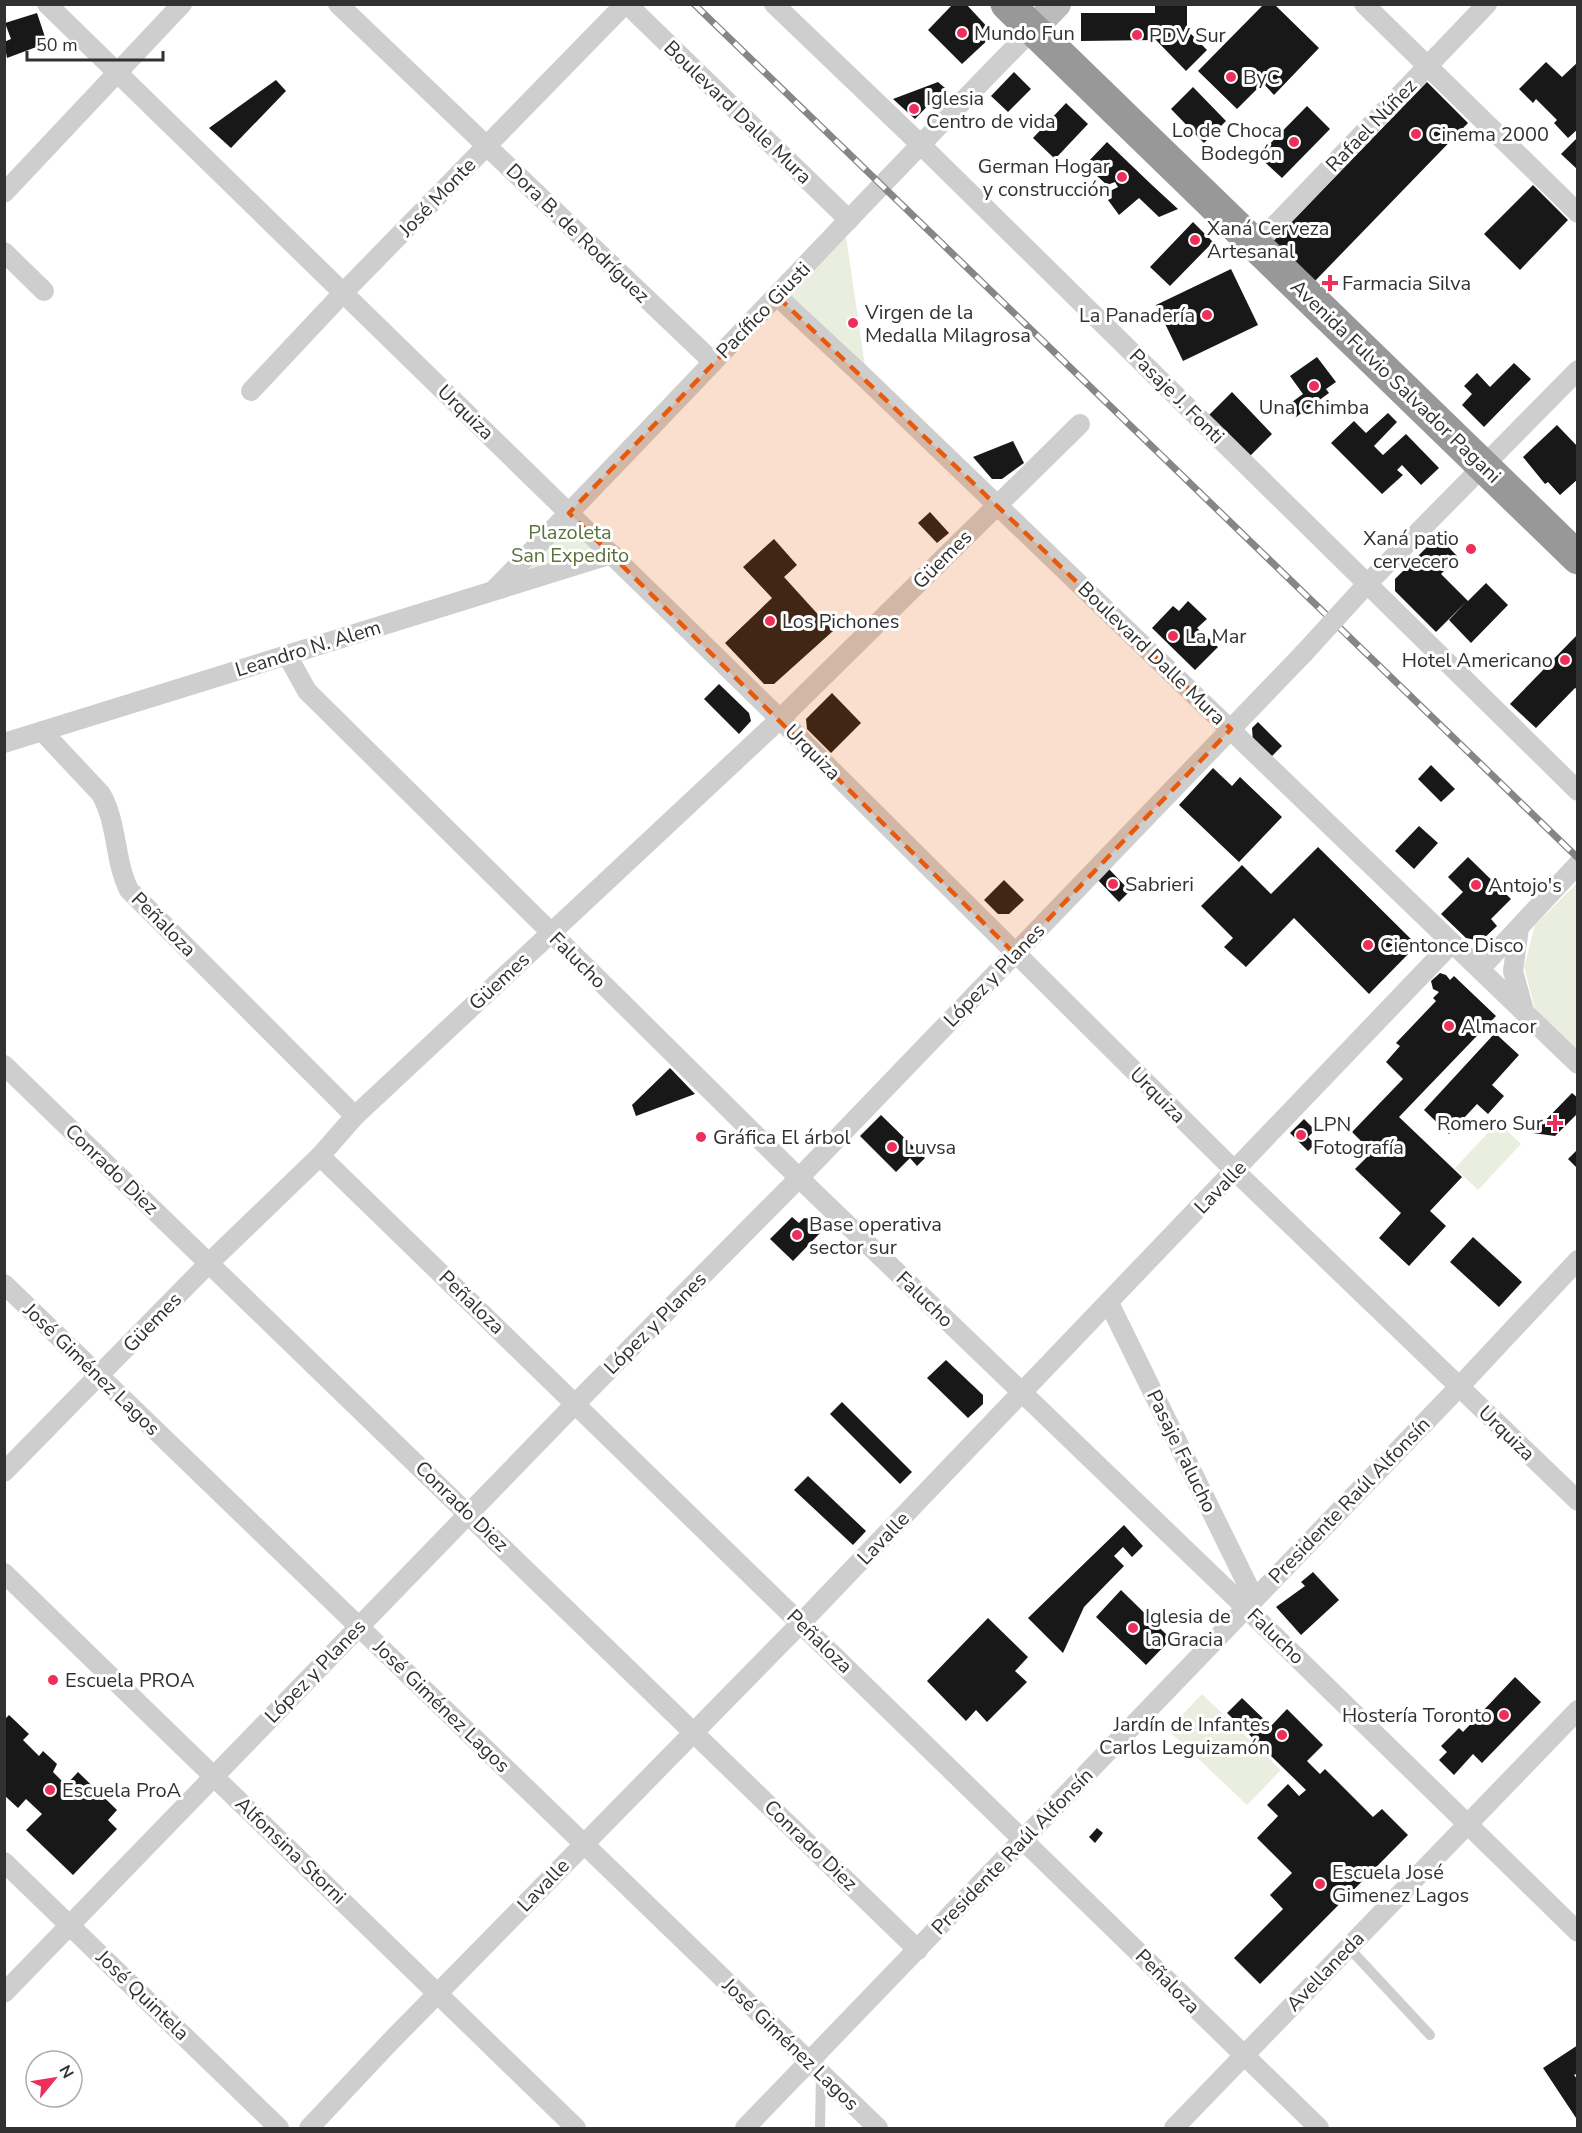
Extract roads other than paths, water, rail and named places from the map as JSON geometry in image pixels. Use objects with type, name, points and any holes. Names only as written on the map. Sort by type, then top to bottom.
[{"type":"highway","name":"Avenida Fulvio Salvador Pagani","points":[[1007,4],[1578,558]]},
{"type":"main road","points":[[1033,29],[1057,4]]},
{"type":"street","name":"Urquiza","points":[[47,4],[780,719],[1235,1171],[1578,1501]]},
{"type":"street","points":[[4,193],[182,4]]},
{"type":"street","name":"Dora B. de Rodríguez","points":[[338,4],[713,362]]},
{"type":"street","name":"José Monte","points":[[252,391],[343,293],[626,4]]},
{"type":"street","name":"Boulevard Dalle Mura","points":[[626,4],[849,220]]},
{"type":"street","name":"Pasaje J. Fonti","points":[[774,4],[920,144],[1578,791]]},
{"type":"street","points":[[1364,4],[1578,213]]},
{"type":"street","name":"Rafael Núñez","points":[[1256,245],[1487,4]]},
{"type":"street","name":"Pacífico Giusti","points":[[494,590],[778,297],[920,144],[1033,29]]},
{"type":"street","points":[[4,252],[44,291]]},
{"type":"street","name":"Boulevard Dalle Mura","points":[[778,297],[998,505],[1578,1064]]},
{"type":"street","points":[[1367,584],[1578,370]]},
{"type":"street","name":"Güemes","points":[[4,1472],[209,1263],[320,1156],[355,1116],[780,719],[1080,424]]},
{"type":"street","name":"Leandro N. Alem","points":[[4,743],[612,554]]},
{"type":"street","name":"López y Planes","points":[[4,1993],[576,1403],[799,1178],[1304,653],[1367,584]]},
{"type":"street","name":"Falucho","points":[[287,655],[307,691],[550,933],[1022,1393],[1250,1602],[1578,1932]]},
{"type":"street","name":"Peñaloza","points":[[42,731],[100,794],[108,806],[122,876],[129,890],[355,1116]]},
{"type":"street","points":[[1480,969],[1578,864]]},
{"type":"street","points":[[1519,928],[1513,971],[1524,1013]]},
{"type":"street","name":"Lavalle","points":[[309,2128],[438,1993],[801,1623],[1452,943]]},
{"type":"street","name":"Conrado Diez","points":[[4,1065],[918,1950]]},
{"type":"street","name":"Peñaloza","points":[[320,1156],[1319,2128]]},
{"type":"street","name":"Presidente Raúl Alfonsín","points":[[745,2128],[816,2068],[918,1950],[1578,1260]]},
{"type":"street","name":"José Giménez Lagos","points":[[4,1284],[878,2128]]},
{"type":"street","name":"Pasaje Falucho","points":[[1109,1303],[1250,1602]]},
{"type":"street","name":"Alfonsina Storni","points":[[4,1573],[576,2128]]},
{"type":"street","name":"Avellaneda","points":[[1174,2128],[1578,1710]]},
{"type":"street","name":"José Quintela","points":[[4,1862],[70,1923],[279,2128]]},
{"type":"lane","points":[[1349,1948],[1430,2034]]},
{"type":"lane","points":[[816,2068],[820,2128]]},
{"type":"railway","points":[[694,4],[1578,858]]},
{"type":"place","name":"Mundo Fun","points":[[962,33]]},
{"type":"place","name":"PDV Sur","points":[[1137,35]]},
{"type":"place","name":"ByC","points":[[1231,77]]},
{"type":"place","name":"Iglesia Centro de vida","points":[[914,109]]},
{"type":"place","name":"Cinema 2000","points":[[1416,134]]},
{"type":"place","name":"Lo de Choca Bodegón","points":[[1294,142]]},
{"type":"place","name":"German Hogar y construcción","points":[[1122,177]]},
{"type":"place","name":"Xaná Cerveza Artesanal","points":[[1195,240]]},
{"type":"place","name":"Farmacia Silva","points":[[1330,283]]},
{"type":"place","name":"La Panadería","points":[[1207,315]]},
{"type":"place","name":"Virgen de la Medalla Milagrosa","points":[[853,323]]},
{"type":"place","name":"Una Chimba","points":[[1314,386]]},
{"type":"place","name":"Xaná patio cervecero","points":[[1471,549]]},
{"type":"place","name":"Los Pichones","points":[[770,621]]},
{"type":"place","name":"La Mar","points":[[1173,636]]},
{"type":"place","name":"Hotel Americano","points":[[1565,660]]},
{"type":"place","name":"Sabrieri","points":[[1113,884]]},
{"type":"place","name":"Antojo's","points":[[1476,885]]},
{"type":"place","name":"Cientonce Disco","points":[[1368,945]]},
{"type":"place","name":"Almacor","points":[[1449,1026]]},
{"type":"place","name":"Romero Sur","points":[[1555,1123]]},
{"type":"place","name":"LPN Fotografía","points":[[1301,1135]]},
{"type":"place","name":"Gráfica El árbol","points":[[701,1137]]},
{"type":"place","name":"Luvsa","points":[[892,1147]]},
{"type":"place","name":"Base operativa sector sur","points":[[797,1235]]},
{"type":"place","name":"Iglesia de la Gracia","points":[[1133,1628]]},
{"type":"place","name":"Escuela PROA","points":[[53,1680]]},
{"type":"place","name":"Hostería Toronto","points":[[1504,1715]]},
{"type":"place","name":"Jardín de Infantes Carlos Leguizamón","points":[[1282,1735]]},
{"type":"place","name":"Escuela ProA","points":[[50,1790]]},
{"type":"place","name":"Escuela José Gimenez Lagos","points":[[1320,1884]]},
{"type":"park label","name":"Plazoleta San Expedito","points":[[570,544]]}]
